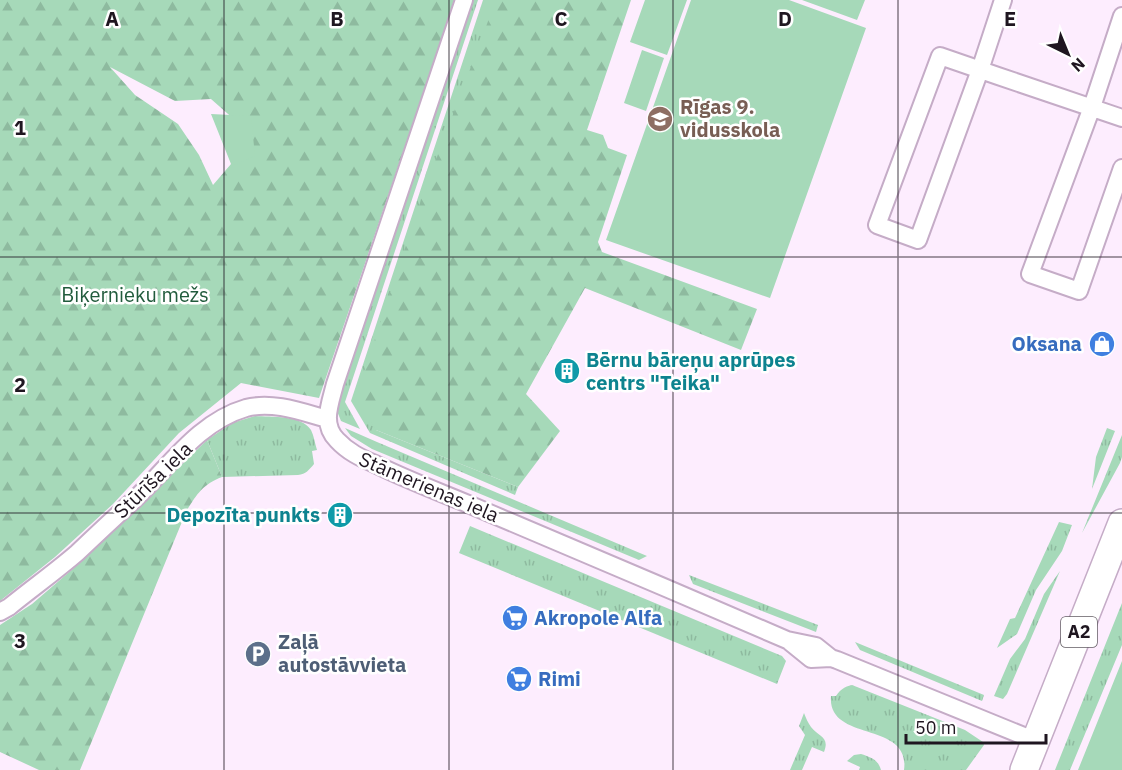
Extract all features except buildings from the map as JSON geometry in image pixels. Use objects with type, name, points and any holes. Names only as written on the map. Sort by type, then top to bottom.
[{"type":"highway","name":"A2","points":[[1024,770],[1122,523]]},
{"type":"street","points":[[327,419],[335,384],[464,0]]},
{"type":"street","points":[[1002,0],[980,70],[918,240],[877,225],[940,56],[980,70],[1092,107],[1122,118]]},
{"type":"street","points":[[1122,16],[1092,107],[1030,274],[1079,291],[1122,168]]},
{"type":"street","name":"Stūrīša iela","points":[[0,612],[75,554],[144,490],[185,446],[220,418],[247,408],[266,406],[327,419]]},
{"type":"street","name":"Stāmerienas iela","points":[[327,419],[335,439],[349,452],[396,475],[787,640],[811,659],[831,658],[1036,741]]},
{"type":"green space","name":"Biķernieku mežs","points":[[0,0],[455,0],[319,398],[241,383],[179,433],[113,504],[55,557],[0,601]],"holes":[[[110,67],[175,101],[211,99],[253,136],[213,185],[199,155],[178,124],[135,95]]]},
{"type":"green space","points":[[472,0],[478,0],[345,402],[360,429],[341,421],[337,411],[340,395]]},
{"type":"green space","points":[[483,0],[530,0],[376,430],[518,487],[515,495],[370,433],[351,401]]},
{"type":"green space","points":[[496,0],[631,0],[587,130],[603,135],[608,148],[627,155],[598,242],[602,252],[757,309],[741,350],[585,288],[526,394],[560,431],[518,487],[376,430],[356,396],[422,197]]},
{"type":"green space","points":[[645,0],[687,0],[667,55],[630,42]]},
{"type":"green space","points":[[691,0],[789,0],[866,28],[770,298],[606,240]]},
{"type":"green space","points":[[802,0],[865,0],[857,20]]},
{"type":"green space","points":[[642,50],[664,58],[646,111],[624,103]]},
{"type":"green space","points":[[211,114],[251,116],[255,156],[235,165],[231,164]]},
{"type":"green space","points":[[255,416],[294,419],[307,425],[312,432],[317,450],[312,451],[314,464],[309,470],[298,475],[222,477],[207,440],[232,423]]},
{"type":"green space","points":[[345,428],[647,556],[639,560],[372,449],[351,436]]},
{"type":"green space","points":[[1107,428],[1115,431],[1092,489],[1096,457]]},
{"type":"green space","points":[[1122,435],[1120,463],[1082,533]]},
{"type":"green space","points":[[207,440],[222,477],[201,491],[186,512],[80,770],[39,770],[0,752],[0,625],[32,604],[82,561]]},
{"type":"green space","points":[[1059,522],[1072,525],[1062,551],[1036,590],[1017,634],[997,648],[1010,619],[1015,618]]},
{"type":"green space","points":[[470,526],[782,656],[786,661],[777,684],[459,553]]},
{"type":"green space","points":[[1060,571],[1007,694],[1003,699],[994,696],[1010,659],[1025,639],[1044,594]]},
{"type":"green space","points":[[689,575],[818,625],[816,632],[693,584]]},
{"type":"green space","points":[[1122,603],[1122,645],[1070,770],[1055,770]]},
{"type":"green space","points":[[855,642],[984,695],[982,701],[860,650]]},
{"type":"green space","points":[[1122,661],[1122,770],[1078,770]]},
{"type":"green space","points":[[852,685],[965,730],[984,745],[966,770],[904,770],[903,754],[895,744],[883,737],[854,727],[833,711],[831,696],[836,696],[843,689]]},
{"type":"green space","points":[[804,713],[811,727],[825,740],[824,752],[812,747],[802,770],[790,770],[805,735],[799,726]]},
{"type":"green space","points":[[861,754],[876,761],[881,770],[859,770],[860,767],[847,761],[854,755]]},
{"type":"place","name":"Rīgas 9. vidusskola","points":[[660,119]]},
{"type":"place","name":"Oksana","points":[[1102,344]]},
{"type":"place","name":"Bērnu bāreņu aprūpes centrs \"Teika\"","points":[[567,371]]},
{"type":"place","name":"Depozīta punkts","points":[[340,515]]},
{"type":"place","name":"Akropole Alfa","points":[[515,618]]},
{"type":"place","name":"Zaļā autostāvvieta","points":[[258,654]]},
{"type":"place","name":"Rimi","points":[[519,679]]}]
